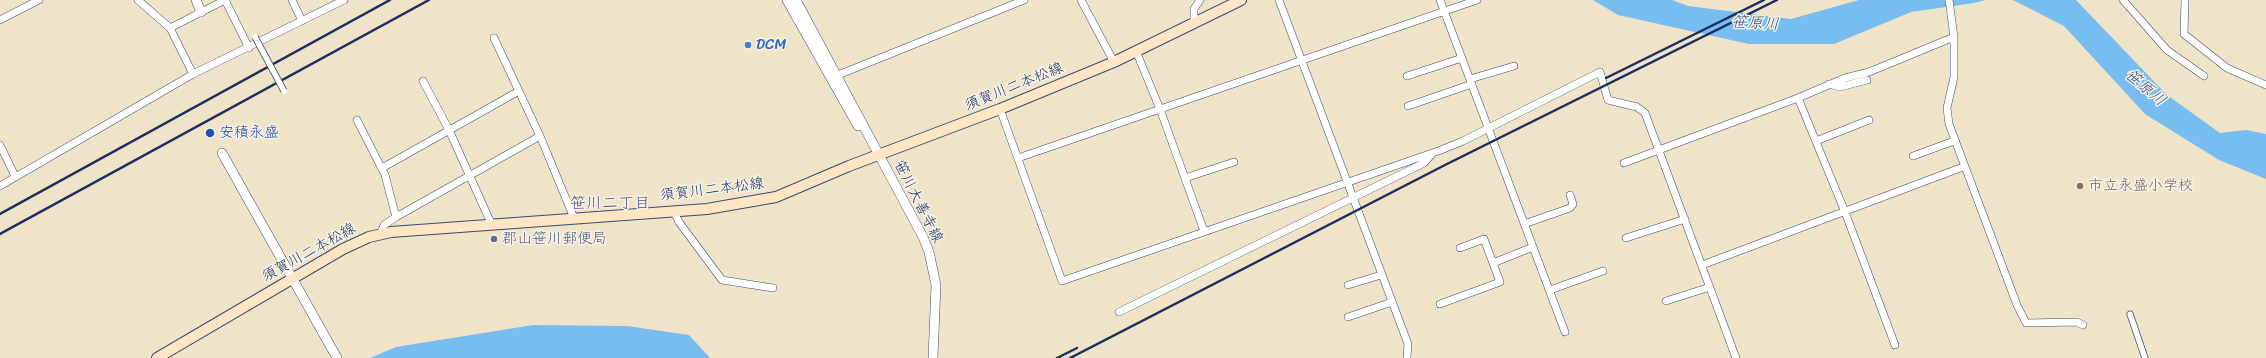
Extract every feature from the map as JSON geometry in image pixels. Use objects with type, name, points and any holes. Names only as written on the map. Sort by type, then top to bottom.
[{"type":"main road","name":"須賀川二本松線","points":[[157,358],[343,249],[381,233],[491,223],[674,212],[734,206],[776,197],[878,156],[1000,110],[1114,62],[1241,0]]},
{"type":"street","points":[[0,20],[39,0]]},
{"type":"street","points":[[138,0],[170,28],[193,74]]},
{"type":"street","points":[[196,0],[201,12]]},
{"type":"street","points":[[170,28],[225,0],[249,48]]},
{"type":"street","points":[[292,0],[302,21]]},
{"type":"street","points":[[0,186],[193,74],[249,48],[344,0]]},
{"type":"street","points":[[787,0],[847,109],[878,156]]},
{"type":"street","points":[[796,0],[838,75],[878,156]]},
{"type":"street","points":[[838,75],[1024,0]]},
{"type":"street","points":[[1081,0],[1114,62]]},
{"type":"street","points":[[1194,24],[1194,9],[1200,0]]},
{"type":"street","points":[[1279,0],[1408,344],[1407,357]]},
{"type":"street","points":[[1440,0],[1565,332]]},
{"type":"street","points":[[1018,158],[1477,0]]},
{"type":"street","points":[[1949,0],[1954,34],[1954,76],[1947,108],[1948,124],[1963,167],[2017,305],[2026,323],[2077,322],[2083,325]]},
{"type":"street","points":[[2123,0],[2167,50],[2204,76]]},
{"type":"street","points":[[2185,0],[2184,34],[2227,68],[2266,85]]},
{"type":"street","points":[[1624,163],[1798,98],[1830,84],[1869,72],[1954,34]]},
{"type":"street","points":[[256,37],[284,91]]},
{"type":"street","points":[[494,38],[540,136],[574,218]]},
{"type":"street","points":[[1136,51],[1160,109],[1204,231]]},
{"type":"street","points":[[1407,76],[1462,58]]},
{"type":"street","points":[[1408,106],[1514,66]]},
{"type":"street","points":[[1000,110],[1062,281],[1434,152],[1488,129],[1600,72],[1608,100],[1637,107],[1645,113],[1736,358]]},
{"type":"street","points":[[1830,84],[1840,87],[1867,80]]},
{"type":"street","points":[[423,81],[449,130],[491,223]]},
{"type":"street","points":[[382,168],[519,92]]},
{"type":"street","points":[[1798,98],[1845,212],[1895,345]]},
{"type":"street","points":[[357,120],[382,168],[396,217]]},
{"type":"street","points":[[1816,141],[1869,120]]},
{"type":"street","points":[[381,233],[384,225],[396,217],[540,136]]},
{"type":"street","points":[[1913,156],[1954,140]]},
{"type":"street","points":[[0,145],[15,176]]},
{"type":"street","points":[[1119,312],[1424,163],[1434,152]]},
{"type":"street","points":[[222,153],[294,278],[337,358]]},
{"type":"street","name":"笹川大善寺線","points":[[878,156],[923,236],[934,269],[936,285],[933,358]]},
{"type":"street","points":[[1185,178],[1234,162]]},
{"type":"street","points":[[1702,265],[1963,167]]},
{"type":"street","points":[[1524,224],[1570,208],[1573,204],[1570,195]]},
{"type":"street","points":[[674,212],[679,222],[722,280],[773,288]]},
{"type":"street","points":[[1626,238],[1685,219]]},
{"type":"street","points":[[1440,304],[1500,282],[1484,239],[1460,248]]},
{"type":"street","points":[[1492,263],[1533,247]]},
{"type":"street","points":[[1550,290],[1603,271]]},
{"type":"street","points":[[1348,285],[1381,275]]},
{"type":"street","points":[[1666,301],[1710,287]]},
{"type":"street","points":[[1348,317],[1392,302]]},
{"type":"street","points":[[2130,314],[2145,358]]},
{"type":"water","name":"笹原川","points":[[1593,0],[1672,0],[1688,6],[1791,19],[1859,0],[1985,0],[1974,3],[1911,12],[1834,44],[1749,44],[1618,15]]},
{"type":"water","name":"笹原川","points":[[2013,0],[2076,0],[2167,95],[2220,133],[2246,130],[2266,134],[2266,179],[2219,160],[2145,114],[2064,26]]},
{"type":"water","points":[[533,325],[627,326],[689,335],[710,358],[370,358],[396,347]]},
{"type":"railway","points":[[0,214],[390,0]]},
{"type":"railway","points":[[0,234],[429,0]]},
{"type":"railway","points":[[1606,78],[1764,0]]},
{"type":"railway","points":[[1070,358],[1445,165],[1777,0]]},
{"type":"railway","points":[[1057,358],[1077,348]]},
{"type":"place","name":"DCM","points":[[748,45]]},
{"type":"place","name":"安積永盛","points":[[210,133]]},
{"type":"place","name":"市立永盛小学校","points":[[2080,186]]},
{"type":"place","name":"郡山笹川郵便局","points":[[494,239]]},
{"type":"district","name":"笹川二丁目","points":[[610,204]]}]
